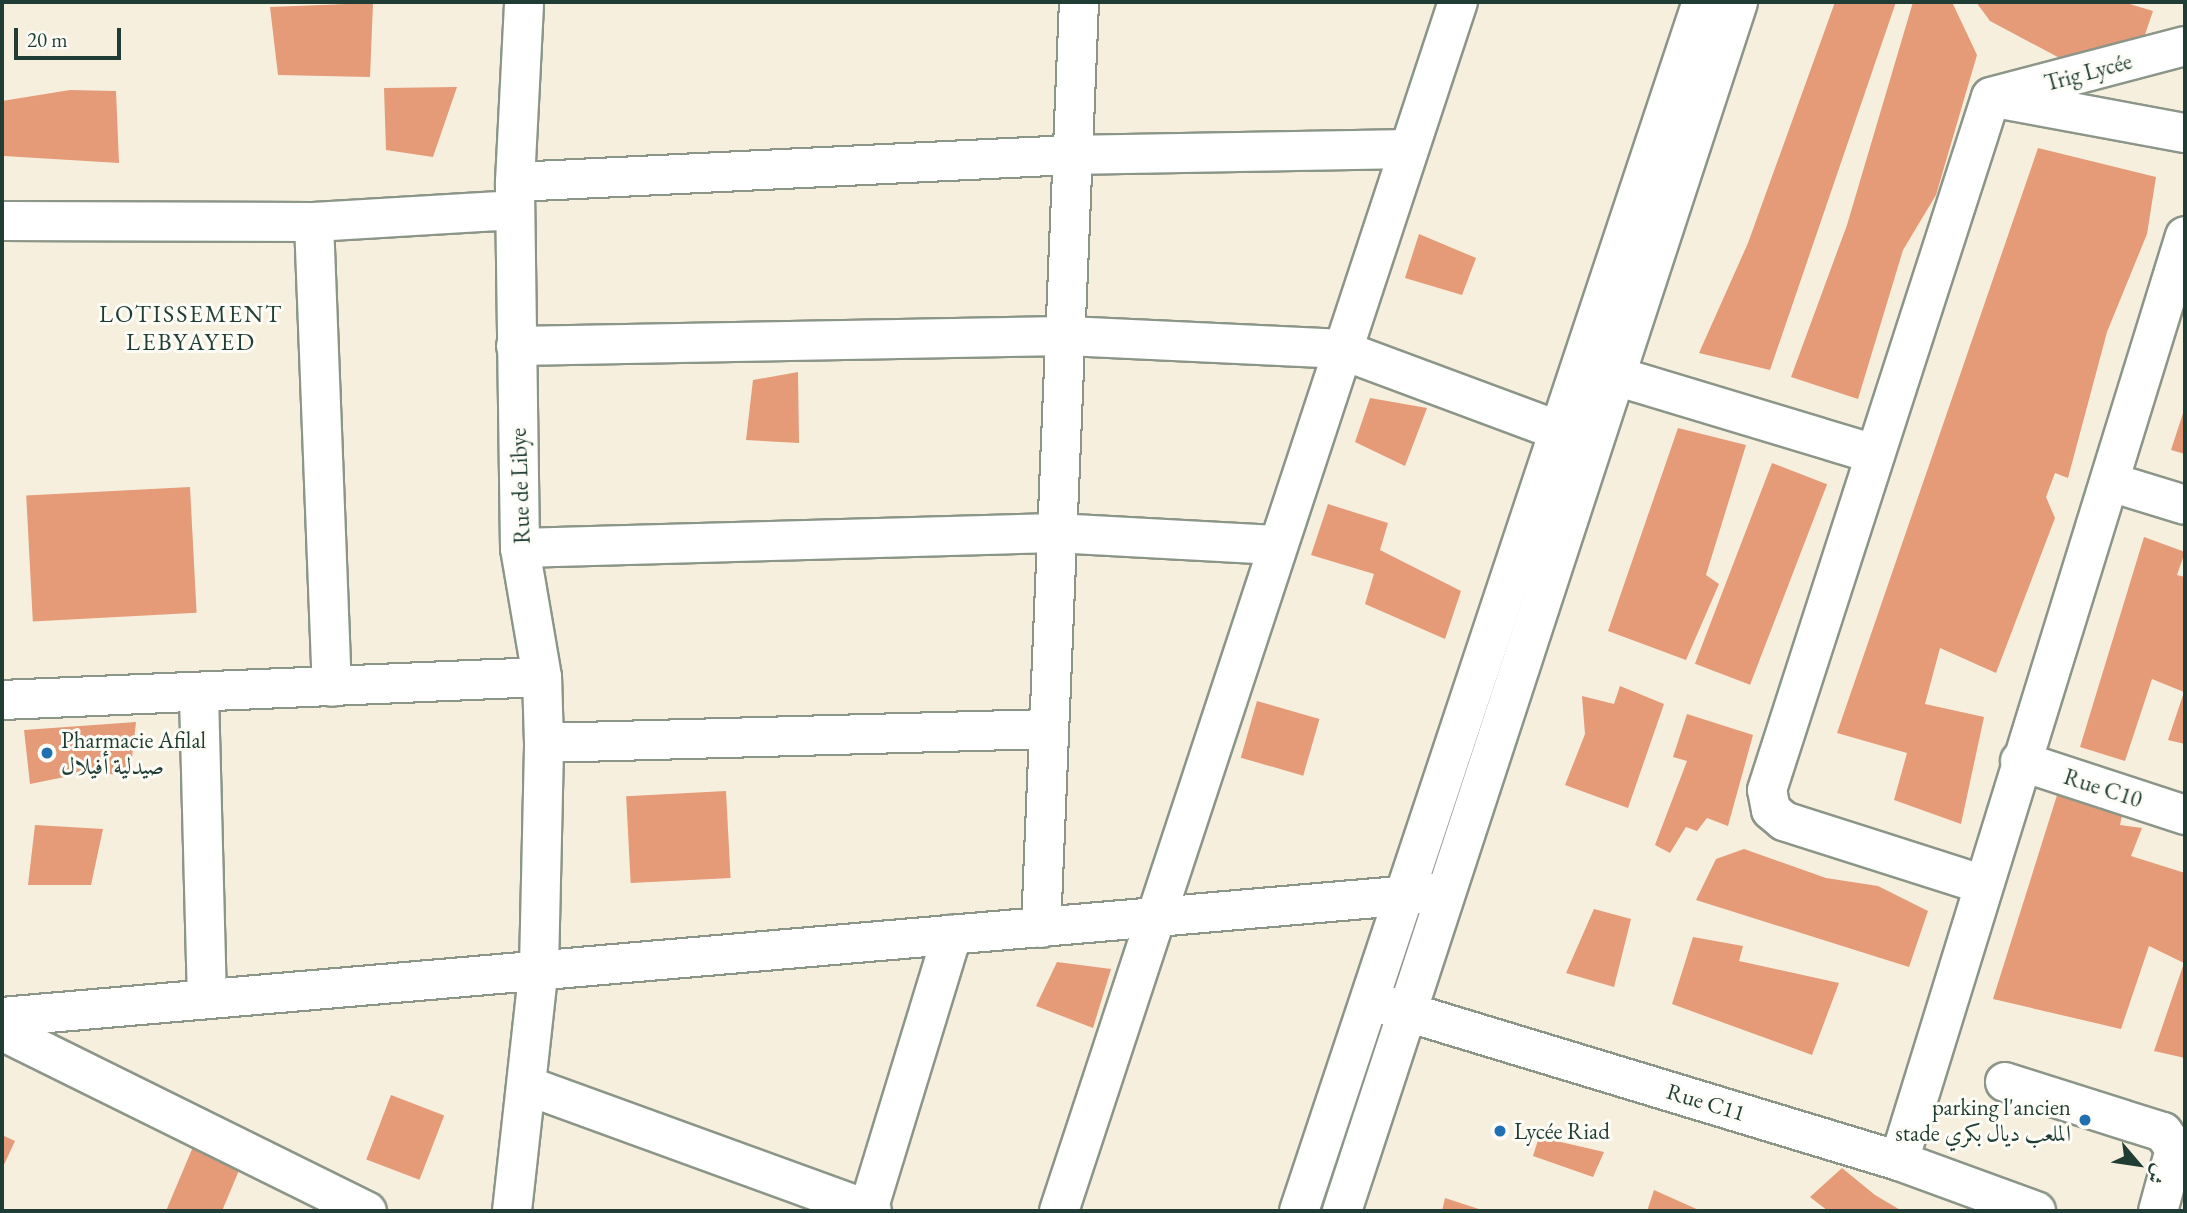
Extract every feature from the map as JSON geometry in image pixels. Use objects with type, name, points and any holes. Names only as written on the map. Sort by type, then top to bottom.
[{"type":"street","name":"Rue de Libye","points":[[512,1211],[539,968],[544,743],[542,677],[520,548],[515,196],[524,2]]},
{"type":"street","points":[[1041,928],[1055,533],[1067,336],[1079,2]]},
{"type":"street","points":[[1059,1211],[1156,920],[1339,349],[1458,2]]},
{"type":"street","points":[[1299,1211],[1391,1006],[1447,891],[1598,444],[1602,372],[1702,2]]},
{"type":"street","points":[[1342,1211],[1391,1006],[1407,897],[1562,433],[1602,372],[1738,2]]},
{"type":"street","name":"Trig Lycée","points":[[1992,97],[2185,46]]},
{"type":"street","points":[[1981,884],[1784,821],[1770,810],[1767,790],[1992,97],[2185,132]]},
{"type":"street","points":[[2,221],[314,222],[515,196],[1072,155],[1406,149]]},
{"type":"street","points":[[314,222],[332,687]]},
{"type":"street","points":[[1899,1161],[1981,884],[2178,280],[2185,236]]},
{"type":"street","points":[[516,346],[1067,336],[1339,349],[1598,444]]},
{"type":"street","points":[[1602,372],[1875,454]]},
{"type":"street","points":[[2110,482],[2185,505]]},
{"type":"street","points":[[520,548],[1055,533],[1276,545]]},
{"type":"street","points":[[2,700],[199,695],[542,677]]},
{"type":"street","points":[[199,695],[208,999]]},
{"type":"street","points":[[544,743],[1047,730]]},
{"type":"street","name":"Rue C10","points":[[2020,761],[2185,815]]},
{"type":"street","points":[[2,1017],[539,968],[1156,920],[1447,891]]},
{"type":"street","points":[[528,1086],[870,1210],[952,936]]},
{"type":"street","name":"Rue C11","points":[[1391,1006],[1899,1161],[2036,1211]]},
{"type":"street","points":[[2,1031],[367,1211]]},
{"type":"street","points":[[2005,1082],[2163,1132],[2175,1149],[2158,1211]]},
{"type":"building","points":[[1835,2],[1896,2],[1770,370],[1699,353],[1748,243]]},
{"type":"building","points":[[1913,2],[1952,2],[1977,55],[1936,195],[1903,250],[1858,399],[1791,377],[1847,225]]},
{"type":"building","points":[[1976,2],[2123,2],[2153,11],[2138,55],[2082,70],[1990,21]]},
{"type":"building","points":[[373,3],[370,77],[278,75],[270,7]]},
{"type":"building","points":[[457,87],[433,157],[386,150],[384,88]]},
{"type":"building","points":[[70,90],[116,91],[119,163],[4,156],[2,101]]},
{"type":"building","points":[[2038,148],[2156,177],[2147,234],[2107,332],[2068,478],[2055,473],[2046,497],[2055,518],[1996,673],[1940,648],[1925,704],[1984,717],[1961,824],[1894,800],[1907,753],[1837,733]]},
{"type":"building","points":[[1419,234],[1476,258],[1462,295],[1405,278]]},
{"type":"building","points":[[798,372],[799,443],[746,440],[753,380]]},
{"type":"building","points":[[1370,398],[1427,408],[1405,466],[1355,442]]},
{"type":"building","points":[[2185,407],[2185,454],[2171,450]]},
{"type":"building","points":[[1678,428],[1746,445],[1706,575],[1719,584],[1686,660],[1608,631]]},
{"type":"building","points":[[1772,463],[1827,484],[1750,685],[1695,664]]},
{"type":"building","points":[[190,487],[197,613],[33,621],[26,496]]},
{"type":"building","points":[[1328,504],[1388,523],[1380,550],[1461,591],[1445,639],[1365,604],[1374,574],[1311,555]]},
{"type":"building","points":[[2144,537],[2185,552],[2177,575],[2185,577],[2185,744],[2168,740],[2184,692],[2152,679],[2125,761],[2080,747]]},
{"type":"building","points":[[1620,686],[1664,704],[1628,808],[1565,785],[1585,734],[1582,696],[1614,704]]},
{"type":"building","points":[[1257,701],[1319,719],[1303,776],[1241,758]]},
{"type":"building","points":[[1687,714],[1753,735],[1728,826],[1707,818],[1697,831],[1686,827],[1670,853],[1655,845],[1687,761],[1673,757]]},
{"type":"building","points":[[136,722],[130,776],[89,772],[30,784],[24,730]]},
{"type":"building","points":[[726,791],[731,878],[631,883],[626,796]]},
{"type":"building","points":[[2058,792],[2123,811],[2120,825],[2142,828],[2131,856],[2185,873],[2185,1058],[2154,1051],[2184,963],[2149,946],[2121,1029],[1993,999]]},
{"type":"building","points":[[35,825],[103,829],[91,885],[28,885]]},
{"type":"building","points":[[1744,849],[1826,878],[1878,886],[1928,911],[1909,967],[1696,900],[1716,859]]},
{"type":"building","points":[[1594,909],[1631,919],[1614,987],[1566,973]]},
{"type":"building","points":[[1693,937],[1743,946],[1739,961],[1839,983],[1812,1055],[1672,1004]]},
{"type":"building","points":[[1057,962],[1111,969],[1093,1028],[1036,1006]]},
{"type":"building","points":[[391,1095],[444,1115],[419,1180],[366,1159]]},
{"type":"building","points":[[2,1135],[15,1141],[2,1169]]},
{"type":"building","points":[[1539,1137],[1604,1152],[1593,1177],[1533,1156]]},
{"type":"building","points":[[195,1142],[240,1168],[222,1211],[166,1211]]},
{"type":"building","points":[[1842,1168],[1875,1195],[1902,1211],[1828,1211],[1810,1197]]},
{"type":"building","points":[[1654,1190],[1701,1211],[1647,1211]]},
{"type":"building","points":[[1445,1198],[1485,1211],[1442,1211]]},
{"type":"place","name":"Pharmacie Afilal صيدلية أفيلال","points":[[47,753]]},
{"type":"place","name":"parking l'ancien stade الملعب ديال بكري","points":[[2085,1120]]},
{"type":"place","name":"Lycée Riad","points":[[1500,1131]]},
{"type":"district","name":"LOTISSEMENT LEBYAYED","points":[[191,328]]}]
